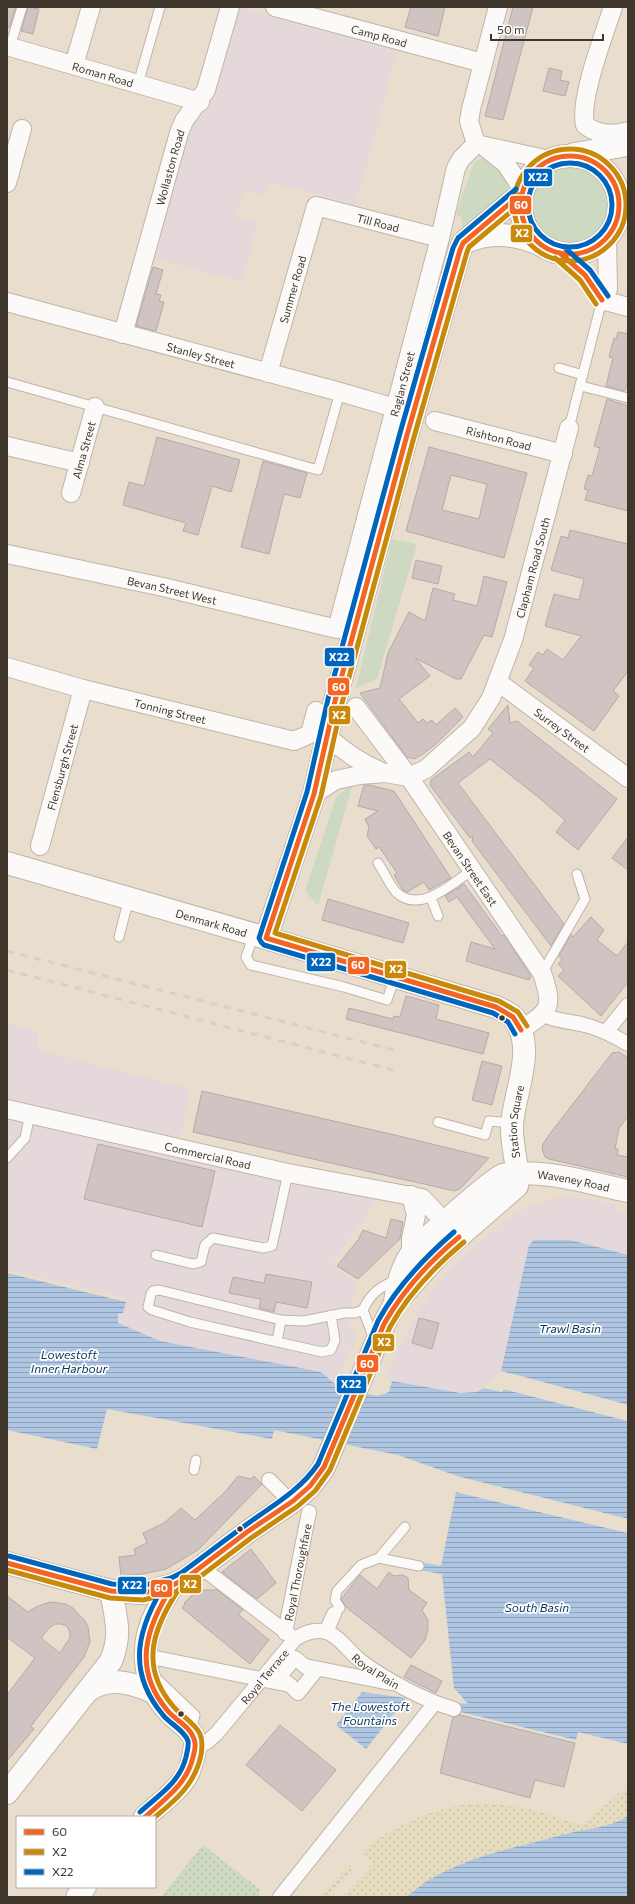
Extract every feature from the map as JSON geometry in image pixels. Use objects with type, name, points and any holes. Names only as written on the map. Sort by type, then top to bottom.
[{"type":"main road","points":[[260,936],[314,794],[327,736],[409,428],[450,280],[464,243],[522,192],[533,172],[554,158],[628,145]]},
{"type":"main road","points":[[464,243],[482,237],[501,234],[522,237],[550,249],[570,254],[590,250],[607,238],[617,220],[624,191],[599,165],[580,156],[554,158]]},
{"type":"main road","points":[[522,192],[520,210],[527,230],[550,249]]},
{"type":"main road","name":"Denmark Road","points":[[7,863],[260,936],[496,1007],[513,1017],[521,1030]]},
{"type":"main road","name":"Station Square","points":[[395,1304],[398,1279],[411,1254],[517,1186],[518,1173],[512,1140],[512,1123],[523,1063],[523,1043],[521,1030]]},
{"type":"main road","name":"Waveney Road","points":[[518,1173],[555,1176],[628,1191]]},
{"type":"main road","name":"Station Square","points":[[395,1304],[440,1252],[452,1229]]},
{"type":"main road","points":[[7,1563],[111,1591],[143,1593],[173,1585],[207,1572],[256,1526],[301,1508],[308,1490],[316,1481],[324,1467],[376,1344],[395,1304]]},
{"type":"main road","points":[[146,1816],[184,1780],[189,1771],[193,1741],[153,1692],[140,1670],[146,1638],[155,1614],[173,1585]]},
{"type":"main road","points":[[7,1793],[111,1661],[116,1650],[119,1633],[111,1591]]},
{"type":"main road","points":[[89,1690],[98,1684],[115,1682],[140,1670]]},
{"type":"main road","points":[[77,1897],[84,1888]]},
{"type":"street","points":[[74,65],[90,7]]},
{"type":"street","name":"Wollaston Road","points":[[123,334],[179,133],[184,121],[200,102],[206,90],[230,7]]},
{"type":"street","name":"Camp Road","points":[[275,7],[483,63]]},
{"type":"street","points":[[498,7],[469,121],[479,144],[506,164],[522,192]]},
{"type":"street","points":[[613,7],[588,89],[583,116],[585,125],[597,132],[606,134],[628,132]]},
{"type":"street","name":"Roman Road","points":[[9,47],[200,102]]},
{"type":"street","points":[[7,183],[22,129]]},
{"type":"street","points":[[479,144],[554,158]]},
{"type":"street","name":"Raglan Street","points":[[337,629],[440,238],[456,168],[461,159],[479,144]]},
{"type":"street","name":"Till Road","points":[[316,206],[440,238]]},
{"type":"street","name":"Summer Road","points":[[268,373],[316,206]]},
{"type":"street","name":"Clapham Road South","points":[[602,300],[608,289],[607,238]]},
{"type":"street","points":[[550,249],[585,275],[602,300],[628,307]]},
{"type":"street","name":"Stanley Street","points":[[7,302],[395,408]]},
{"type":"street","name":"Alma Street","points":[[71,493],[95,407]]},
{"type":"street","name":"Rishton Road","points":[[435,421],[562,454]]},
{"type":"street","name":"Clapham Road South","points":[[409,777],[426,769],[472,728],[491,698],[513,640],[569,428]]},
{"type":"street","points":[[7,446],[80,463]]},
{"type":"street","name":"Bevan Street West","points":[[7,554],[163,587],[337,629]]},
{"type":"street","name":"Tonning Street","points":[[7,667],[83,688],[294,741],[310,734],[316,711]]},
{"type":"street","name":"Surrey Street","points":[[498,682],[628,778]]},
{"type":"street","name":"Flensburgh Street","points":[[40,846],[83,688]]},
{"type":"street","name":"Bevan Street East","points":[[356,707],[409,777],[542,973],[548,998],[548,1008],[544,1015]]},
{"type":"street","points":[[327,736],[343,752],[365,765],[385,773]]},
{"type":"street","points":[[314,794],[336,780],[360,774],[385,773],[409,777]]},
{"type":"street","points":[[606,1032],[628,1005]]},
{"type":"street","points":[[521,1030],[544,1015],[554,1020],[581,1024],[606,1032],[628,1044]]},
{"type":"street","name":"Commercial Road","points":[[7,1109],[288,1173],[411,1195],[422,1198],[452,1229]]},
{"type":"street","points":[[411,1195],[416,1215],[411,1239],[411,1254]]},
{"type":"street","points":[[269,1480],[301,1508]]},
{"type":"street","name":"Royal Thoroughfare","points":[[290,1636],[301,1508]]},
{"type":"street","name":"Royal Thoroughfare","points":[[207,1572],[290,1636]]},
{"type":"street","points":[[326,1632],[334,1614]]},
{"type":"street","name":"Royal Terrace","points":[[193,1741],[207,1742],[217,1733],[262,1681],[290,1636],[304,1633],[326,1632]]},
{"type":"street","name":"Royal Plain","points":[[326,1632],[334,1636],[362,1662],[400,1685],[434,1704],[454,1709]]},
{"type":"street","points":[[140,1670],[290,1685],[298,1693],[314,1673],[305,1666],[400,1685]]},
{"type":"street","points":[[280,1897],[434,1704]]},
{"type":"lane","points":[[9,47],[22,7]]},
{"type":"lane","points":[[138,84],[160,7]]},
{"type":"lane","name":"Clapham Road South","points":[[569,428],[584,375],[602,300]]},
{"type":"lane","points":[[559,368],[584,375]]},
{"type":"lane","points":[[7,382],[318,470],[340,392]]},
{"type":"lane","points":[[581,386],[628,398]]},
{"type":"lane","points":[[378,863],[396,892],[405,898],[419,900],[430,898],[472,870]]},
{"type":"lane","points":[[542,973],[585,899],[577,874]]},
{"type":"lane","points":[[119,937],[129,898]]},
{"type":"lane","points":[[430,898],[438,916]]},
{"type":"lane","points":[[260,936],[246,957],[251,964],[344,987],[387,1000],[395,977]]},
{"type":"lane","points":[[7,1158],[25,1138],[30,1114]]},
{"type":"lane","points":[[438,1122],[485,1136],[489,1121],[512,1123]]},
{"type":"lane","points":[[156,1255],[193,1264],[201,1262],[205,1245],[213,1238],[263,1248],[272,1246],[288,1173]]},
{"type":"lane","points":[[376,1344],[363,1310],[368,1298],[382,1287],[398,1279]]},
{"type":"lane","points":[[331,1315],[335,1340],[331,1350],[327,1352],[190,1322],[152,1310],[148,1308],[148,1303],[153,1291],[159,1290],[281,1320],[304,1321],[331,1315],[355,1313],[363,1310]]},
{"type":"lane","points":[[277,1341],[281,1320]]},
{"type":"lane","points":[[194,1470],[196,1460]]},
{"type":"lane","points":[[334,1614],[340,1608],[335,1600],[336,1590],[361,1566],[379,1558],[405,1527]]},
{"type":"lane","points":[[379,1558],[419,1566]]},
{"type":"lane","points":[[140,1670],[163,1683],[195,1715],[193,1741]]},
{"type":"shaded area","points":[[240,8],[397,50],[356,205],[270,182],[265,195],[243,190],[236,217],[258,222],[242,282],[154,258],[190,127],[215,95]]},
{"type":"shaded area","points":[[7,1023],[38,1032],[38,1050],[191,1089],[182,1131],[173,1154],[377,1195],[375,1201],[332,1264],[356,1283],[348,1320],[356,1337],[334,1383],[321,1372],[160,1341],[118,1323],[118,1314],[123,1313],[125,1298],[7,1270]]},
{"type":"shaded area","points":[[560,1197],[580,1198],[615,1204],[616,1211],[628,1213],[628,1255],[571,1240],[529,1245],[501,1371],[484,1388],[477,1392],[460,1393],[392,1381],[385,1375],[417,1313],[439,1280],[457,1261],[503,1222],[528,1207]]},
{"type":"green space","points":[[487,156],[506,179],[508,188],[502,199],[462,234],[462,218],[456,214],[474,162]]},
{"type":"green space","points":[[570,165],[585,168],[598,177],[607,190],[610,205],[607,220],[598,233],[585,242],[570,245],[555,242],[542,233],[533,220],[530,205],[533,190],[542,177],[555,168]]},
{"type":"green space","points":[[392,539],[417,544],[377,679],[356,688]]},
{"type":"green space","points":[[353,783],[318,905],[305,891],[336,797]]},
{"type":"green space","points":[[203,1845],[258,1888],[260,1891],[258,1897],[161,1897]]},
{"type":"sand","points":[[628,1786],[628,1897],[341,1897],[373,1864],[363,1851],[392,1830],[425,1815],[460,1805],[496,1804],[533,1810],[570,1822],[583,1824]]},
{"type":"sand","points":[[349,1864],[354,1868],[331,1892],[337,1897],[319,1897]]},
{"type":"water","name":"Trawl Basin","points":[[534,1240],[570,1240],[628,1255],[628,1405],[501,1371],[529,1245]]},
{"type":"water","name":"Lowestoft Inner Harbour","points":[[7,1273],[126,1302],[123,1313],[118,1314],[118,1323],[160,1341],[321,1372],[341,1389],[378,1396],[389,1392],[392,1381],[460,1393],[477,1392],[484,1388],[502,1392],[503,1389],[628,1421],[628,1519],[460,1477],[398,1455],[274,1430],[272,1439],[107,1409],[97,1449],[7,1430]]},
{"type":"water","name":"South Basin","points":[[456,1492],[628,1533],[628,1744],[578,1732],[576,1740],[457,1711],[459,1703],[468,1704],[454,1688],[442,1574],[419,1570],[420,1562],[441,1566]]},
{"type":"water","name":"The Lowestoft Fountains","points":[[362,1692],[406,1698],[366,1749],[336,1725]]},
{"type":"water","points":[[628,1816],[628,1897],[406,1897],[431,1879],[464,1863],[517,1847],[614,1823]]},
{"type":"pier","points":[[501,1371],[628,1405],[628,1407],[501,1373]]},
{"type":"pier","points":[[486,1386],[501,1390],[504,1387],[628,1419],[628,1421],[504,1389],[502,1392],[484,1388]]},
{"type":"pier","points":[[460,1477],[628,1519],[628,1521],[459,1479]]},
{"type":"pier","points":[[456,1490],[628,1531],[628,1533],[456,1492]]},
{"type":"building","points":[[7,7],[16,7],[9,28],[7,27]]},
{"type":"building","points":[[28,7],[39,9],[33,34],[21,31]]},
{"type":"building","points":[[411,7],[445,7],[438,36],[405,27]]},
{"type":"building","points":[[513,7],[533,7],[503,120],[485,116]]},
{"type":"building","points":[[549,68],[562,71],[560,80],[569,82],[565,96],[543,91]]},
{"type":"building","points":[[153,267],[163,270],[156,294],[161,295],[159,301],[164,302],[156,331],[136,326]]},
{"type":"building","points":[[618,332],[628,334],[628,381],[625,391],[606,386],[613,358],[609,357],[614,338],[616,339]]},
{"type":"building","points":[[607,399],[628,406],[628,511],[585,500],[588,490],[584,489],[588,475],[592,476],[600,448],[594,446]]},
{"type":"building","points":[[157,437],[240,460],[231,492],[212,486],[198,535],[183,531],[186,523],[123,505],[129,482],[144,486]]},
{"type":"building","points":[[429,447],[527,473],[504,558],[406,531]],"holes":[[[451,475],[487,484],[479,519],[442,510]]]},
{"type":"building","points":[[263,461],[307,473],[300,498],[284,494],[269,554],[241,547]]},
{"type":"building","points":[[570,530],[628,544],[628,671],[613,691],[619,696],[594,731],[525,681],[534,668],[529,665],[538,652],[543,655],[547,649],[563,660],[581,636],[545,626],[554,594],[579,600],[584,579],[551,570],[561,536],[568,538]]},
{"type":"building","points":[[416,560],[442,566],[438,584],[412,578]]},
{"type":"building","points":[[484,576],[507,582],[492,637],[484,635],[461,679],[456,679],[415,658],[430,676],[399,699],[418,723],[423,719],[427,723],[432,720],[436,725],[455,708],[463,717],[437,743],[423,754],[414,759],[407,757],[360,693],[380,688],[388,653],[409,612],[425,621],[433,588],[455,594],[453,600],[477,606]]},
{"type":"building","points":[[508,705],[510,723],[517,721],[617,799],[578,850],[556,832],[565,820],[490,759],[458,783],[564,924],[551,946],[472,841],[473,836],[470,838],[430,785],[431,780],[469,752],[473,757],[493,733],[488,729]]},
{"type":"building","points":[[364,785],[394,791],[451,878],[429,890],[424,882],[407,892],[403,890],[394,875],[397,873],[379,847],[376,849],[367,836],[369,827],[365,819],[378,811],[358,806]]},
{"type":"building","points":[[628,837],[628,870],[612,858]]},
{"type":"building","points":[[464,884],[502,936],[504,935],[531,976],[529,980],[466,961],[471,942],[495,949],[457,897],[449,902],[445,896],[457,888],[458,890],[459,887]]},
{"type":"building","points":[[328,899],[409,923],[403,943],[322,920]]},
{"type":"building","points":[[591,917],[604,930],[597,940],[617,956],[628,942],[628,982],[601,1016],[558,976],[564,970],[558,964],[562,960],[559,956],[571,934],[573,937]]},
{"type":"building","points":[[406,996],[439,1005],[436,1019],[489,1033],[483,1054],[346,1019],[349,1008],[393,1019],[394,1016],[400,1017]]},
{"type":"building","points":[[619,1052],[628,1058],[628,1116],[619,1128],[615,1149],[618,1149],[617,1155],[628,1157],[628,1177],[545,1157],[542,1149],[543,1144],[549,1135],[612,1053]]},
{"type":"building","points":[[482,1061],[502,1066],[492,1105],[472,1100]]},
{"type":"building","points":[[202,1091],[489,1158],[461,1188],[455,1191],[193,1132]]},
{"type":"building","points":[[98,1144],[215,1171],[202,1227],[84,1199]]},
{"type":"building","points":[[391,1219],[403,1222],[400,1239],[358,1279],[337,1266],[358,1240],[363,1230],[386,1238]]},
{"type":"building","points":[[266,1274],[312,1282],[307,1308],[276,1302],[274,1312],[259,1308],[261,1299],[229,1293],[233,1277],[264,1283]]},
{"type":"building","points":[[419,1318],[439,1323],[432,1349],[412,1343]]},
{"type":"building","points":[[238,1476],[251,1479],[254,1476],[262,1484],[198,1550],[166,1569],[143,1574],[121,1576],[119,1557],[136,1555],[134,1549],[147,1543],[143,1533],[164,1523],[181,1508],[195,1520],[226,1491]]},
{"type":"building","points":[[251,1549],[276,1583],[257,1599],[222,1572]]},
{"type":"building","points":[[389,1572],[394,1576],[403,1575],[408,1578],[409,1590],[427,1603],[422,1610],[428,1620],[428,1629],[425,1640],[411,1658],[346,1607],[341,1599],[360,1575],[377,1589]]},
{"type":"building","points":[[198,1590],[218,1590],[243,1610],[238,1614],[269,1640],[250,1664],[182,1608],[185,1604],[184,1603]]},
{"type":"building","points":[[7,1596],[28,1612],[36,1607],[50,1602],[66,1604],[73,1608],[85,1621],[88,1627],[90,1642],[84,1657],[31,1726],[34,1729],[7,1761],[7,1695],[35,1658],[7,1637]],"holes":[[[55,1624],[67,1626],[70,1633],[70,1638],[60,1653],[41,1638],[49,1628]]]},
{"type":"building","points":[[411,1665],[442,1681],[436,1693],[404,1677]]},
{"type":"building","points":[[460,1715],[575,1743],[564,1787],[535,1780],[530,1798],[440,1773],[453,1717]]},
{"type":"building","points":[[280,1725],[336,1770],[302,1811],[246,1765]]},
{"type":"railway","points":[[7,951],[398,1051]]},
{"type":"railway","points":[[7,970],[393,1070]]},
{"type":"transit line","name":"X2","points":[[570,149],[592,153],[610,165],[622,183],[626,205],[622,227],[610,245],[592,257],[570,261],[548,257],[530,245],[518,227],[514,205],[518,183],[530,165],[548,153],[570,149]]},
{"type":"transit line","name":"60","points":[[570,156],[589,159],[605,170],[616,186],[619,205],[616,224],[605,240],[589,251],[570,254],[551,251],[535,240],[524,224],[521,205],[524,186],[535,170],[551,159],[570,156]]},
{"type":"transit line","name":"X22","points":[[570,163],[586,166],[600,175],[609,189],[612,205],[609,221],[600,235],[586,244],[570,247],[554,244],[540,235],[531,221],[528,205],[531,189],[540,175],[554,166],[570,163]]},
{"type":"transit line","name":"X22","points":[[515,1034],[508,1022],[493,1013],[264,945],[259,938],[307,792],[328,699],[400,433],[453,248],[458,238],[516,189]]},
{"type":"transit line","name":"60","points":[[521,194],[463,243],[460,250],[407,435],[335,701],[314,794],[266,938],[496,1007],[513,1017],[521,1030]]},
{"type":"transit line","name":"X2","points":[[526,199],[469,247],[467,252],[414,437],[342,703],[321,796],[275,933],[499,1001],[518,1012],[527,1026]]},
{"type":"transit line","name":"X22","points":[[565,248],[590,270],[608,296]]},
{"type":"transit line","name":"60","points":[[560,253],[585,275],[602,300]]},
{"type":"transit line","name":"X2","points":[[555,258],[580,280],[596,304]]},
{"type":"transit line","name":"X22","points":[[9,1556],[112,1584],[142,1586],[171,1578],[181,1573],[284,1498],[310,1474],[318,1464],[378,1321],[385,1308],[402,1284],[432,1252],[454,1232]]},
{"type":"transit line","name":"60","points":[[7,1563],[111,1591],[143,1593],[173,1585],[185,1579],[247,1532],[293,1501],[310,1486],[324,1467],[384,1324],[391,1312],[417,1277],[437,1256],[459,1237]]},
{"type":"transit line","name":"X2","points":[[7,1570],[110,1598],[143,1600],[175,1592],[189,1585],[251,1538],[298,1506],[315,1491],[330,1470],[390,1327],[397,1315],[423,1281],[442,1261],[464,1242]]},
{"type":"transit line","name":"X22","points":[[140,1812],[174,1781],[183,1766],[188,1747],[188,1741],[184,1734],[163,1715],[151,1698],[144,1681],[140,1665],[140,1648],[143,1631],[157,1598],[167,1581]]},
{"type":"transit line","name":"60","points":[[146,1816],[174,1790],[186,1775],[195,1750],[195,1741],[192,1734],[170,1714],[156,1694],[149,1679],[146,1663],[150,1632],[156,1616],[173,1585]]},
{"type":"transit line","name":"X2","points":[[156,1816],[177,1798],[189,1783],[198,1765],[202,1750],[200,1734],[194,1726],[173,1706],[162,1691],[156,1676],[153,1662],[154,1647],[162,1618],[179,1589]]}]
